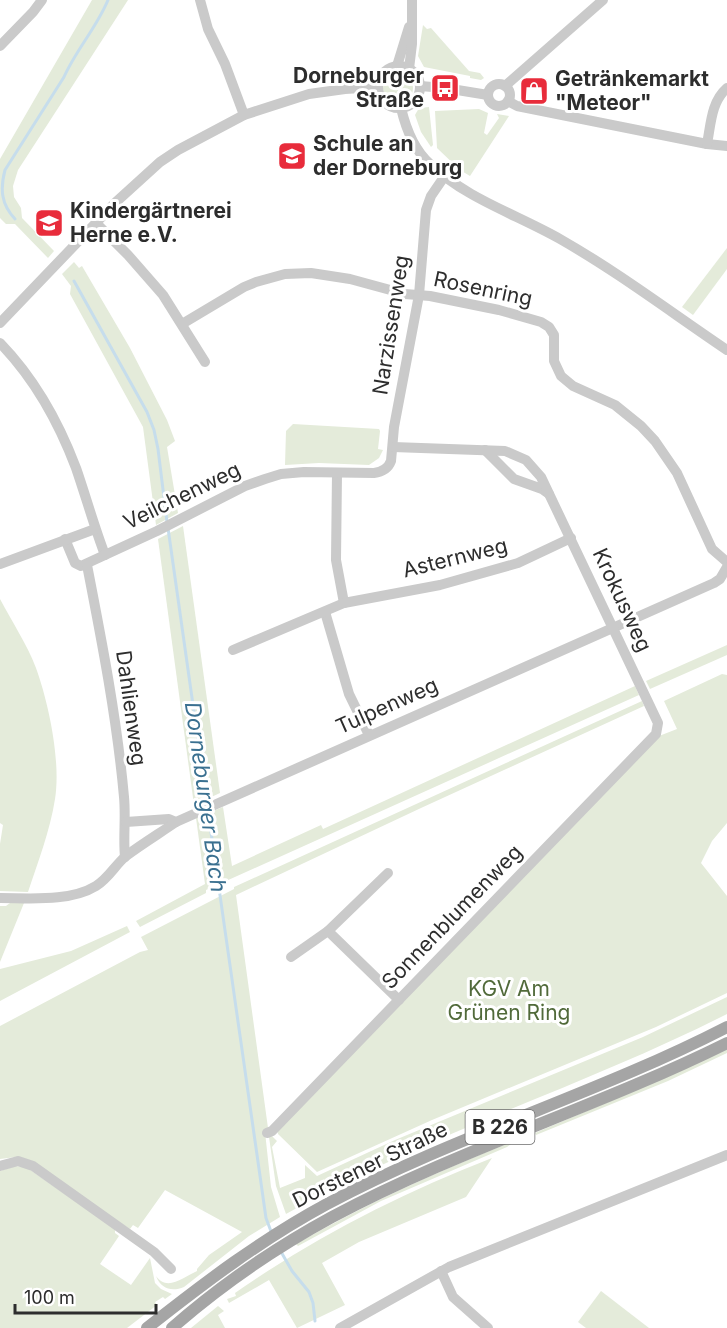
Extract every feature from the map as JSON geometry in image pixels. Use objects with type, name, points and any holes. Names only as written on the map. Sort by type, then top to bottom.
[{"type":"main road","name":"Dorstener Straße","points":[[147,1328],[272,1236],[327,1204],[405,1166],[606,1084],[727,1027]]},
{"type":"main road","name":"Dorstener Straße","points":[[172,1328],[234,1278],[333,1217],[410,1180],[663,1074],[727,1043]]},
{"type":"street","points":[[0,46],[42,0]]},
{"type":"street","points":[[200,0],[208,29],[230,76],[244,115]]},
{"type":"street","points":[[409,69],[412,0]]},
{"type":"street","points":[[505,86],[510,95],[508,101],[500,106],[494,106],[489,102],[489,89],[494,85],[505,86],[603,0]]},
{"type":"street","points":[[397,66],[411,21]]},
{"type":"street","points":[[397,66],[409,69],[417,76],[420,86],[419,94],[414,102],[400,108],[389,106],[378,93],[383,73],[397,66]]},
{"type":"street","points":[[420,86],[488,96]]},
{"type":"street","points":[[0,323],[116,202],[160,162],[222,125],[244,115],[309,94],[345,88],[378,87]]},
{"type":"street","points":[[707,144],[714,106],[721,93],[727,88]]},
{"type":"street","points":[[508,101],[517,106],[727,146]]},
{"type":"street","points":[[400,108],[417,150],[444,177],[465,192],[560,239],[727,350]]},
{"type":"street","name":"Narzissenweg","points":[[393,447],[394,427],[419,295],[426,210],[431,196],[444,177]]},
{"type":"street","points":[[97,224],[140,268],[163,296],[205,362]]},
{"type":"street","name":"Rosenring","points":[[182,324],[244,287],[285,274],[311,273],[326,274],[405,294],[499,310],[545,324],[554,335],[554,361],[561,376],[573,386],[615,405],[655,441],[676,473],[712,549],[727,562]]},
{"type":"street","points":[[0,343],[27,377],[61,434],[76,469],[105,555]]},
{"type":"street","name":"Krokusweg","points":[[393,447],[510,453],[526,460],[539,473],[658,723]]},
{"type":"street","name":"Veilchenweg","points":[[87,565],[244,486],[265,479],[292,473],[380,472],[389,466],[393,447]]},
{"type":"street","points":[[485,450],[514,479],[550,494]]},
{"type":"street","points":[[337,472],[336,560],[344,603]]},
{"type":"street","name":"Veilchenweg","points":[[0,564],[95,528]]},
{"type":"street","name":"Asternweg","points":[[233,650],[344,603],[440,585],[508,566],[524,561],[571,537]]},
{"type":"street","points":[[66,539],[76,564],[87,565]]},
{"type":"street","name":"Dahlienweg","points":[[87,565],[112,702],[126,822],[125,858]]},
{"type":"street","name":"Tulpenweg","points":[[0,898],[53,897],[95,887],[106,879],[125,858],[176,822],[195,812],[714,583],[720,579],[727,567]]},
{"type":"street","points":[[325,612],[349,694],[369,735]]},
{"type":"street","name":"Sonnenblumenweg","points":[[267,1133],[272,1131],[656,734],[658,723]]},
{"type":"street","points":[[126,822],[170,819],[176,822]]},
{"type":"street","points":[[291,957],[328,931],[388,873]]},
{"type":"street","points":[[328,931],[399,1000]]},
{"type":"street","points":[[340,1328],[441,1271],[727,1155]]},
{"type":"street","points":[[0,1166],[18,1161],[33,1166],[154,1252],[171,1269]]},
{"type":"street","points":[[441,1271],[453,1297],[488,1328]]},
{"type":"green space","points":[[92,0],[128,0],[18,170],[13,186],[14,197],[21,208],[22,218],[54,251],[48,258],[15,224],[6,224],[0,218],[0,159]]},
{"type":"green space","points":[[423,25],[427,29],[431,28],[469,71],[480,73],[484,78],[481,80],[470,78],[470,76],[424,67],[418,56]]},
{"type":"green space","points":[[398,73],[404,74],[412,82],[412,94],[404,102],[398,103],[392,102],[384,94],[383,88],[384,82],[392,74]]},
{"type":"green space","points":[[429,107],[433,145],[431,147],[421,132],[415,115],[419,108]]},
{"type":"green space","points":[[479,109],[488,113],[484,133],[487,135],[499,118],[497,114],[509,116],[470,176],[460,170],[437,148],[435,111]]},
{"type":"green space","points":[[727,248],[727,269],[693,315],[682,307]]},
{"type":"green space","points":[[74,262],[79,268],[82,266],[130,348],[167,420],[175,441],[167,447],[178,513],[156,525],[143,427],[70,294],[71,286],[62,274]]},
{"type":"green space","points":[[293,424],[379,429],[378,449],[383,450],[379,458],[369,465],[319,463],[285,465],[286,431]]},
{"type":"green space","points":[[183,526],[220,793],[194,805],[158,539]]},
{"type":"green space","points":[[0,599],[36,668],[45,698],[55,751],[56,784],[53,811],[28,892],[0,891],[0,844],[3,825],[0,823]]},
{"type":"green space","points":[[727,645],[727,655],[650,689],[646,681]]},
{"type":"green space","name":"KGV Am Grünen Ring","points":[[722,674],[727,675],[727,823],[712,841],[701,863],[727,896],[727,993],[656,1027],[432,1120],[317,1172],[278,1134],[277,1130],[659,736],[677,729],[664,701]]},
{"type":"green space","points":[[635,686],[639,695],[206,890],[206,893],[140,927],[136,921],[205,884],[196,818],[223,807],[232,866],[321,825],[323,829]]},
{"type":"green space","points":[[642,701],[644,706],[236,895],[268,1128],[265,1132],[271,1187],[280,1217],[249,1236],[184,1287],[175,1289],[164,1287],[156,1276],[165,1283],[176,1282],[197,1271],[209,1255],[242,1232],[165,1190],[138,1228],[133,1225],[130,1229],[16,1157],[0,1159],[0,1026],[140,952],[148,950],[141,937],[234,887]]},
{"type":"green space","points":[[24,903],[0,962],[0,906]]},
{"type":"green space","points":[[127,926],[130,932],[0,1001],[0,969],[71,951]]},
{"type":"green space","points":[[727,997],[727,1014],[617,1065],[394,1159],[286,1214],[276,1186],[269,1137],[271,1135],[277,1141],[272,1147],[280,1188],[305,1178],[305,1165],[317,1176],[395,1140],[643,1037]]},
{"type":"green space","points":[[727,1049],[727,1053],[668,1081],[536,1135],[535,1133],[662,1079]]},
{"type":"green space","points":[[514,1142],[507,1147],[381,1201],[298,1246],[296,1244],[403,1189]]},
{"type":"green space","points":[[492,1158],[466,1197],[359,1242],[322,1263],[345,1305],[297,1328],[269,1280],[229,1303],[227,1299],[236,1296],[235,1293],[327,1235],[424,1186]]},
{"type":"green space","points":[[15,1166],[26,1167],[115,1229],[115,1233],[119,1236],[100,1264],[131,1285],[150,1258],[155,1283],[172,1294],[155,1302],[157,1305],[127,1328],[0,1328],[0,1171]]},
{"type":"green space","points":[[601,1291],[649,1328],[586,1328],[578,1322]]},
{"type":"green space","points":[[218,1306],[224,1311],[218,1315],[225,1328],[191,1328]]},
{"type":"waterway","name":"Dorneburger Bach","points":[[15,219],[4,202],[2,184],[5,170],[64,77],[108,0]]},
{"type":"waterway","name":"Dorneburger Bach","points":[[74,281],[147,412],[154,430],[167,522]]},
{"type":"waterway","name":"Dorneburger Bach","points":[[168,528],[207,804]]},
{"type":"waterway","name":"Dorneburger Bach","points":[[208,811],[266,1218],[272,1234]]},
{"type":"waterway","name":"Dorneburger Bach","points":[[280,1250],[292,1271],[309,1292],[315,1321]]},
{"type":"place","name":"Dorneburger Straße","points":[[445,88]]},
{"type":"place","name":"Getränkemarkt \"Meteor\"","points":[[534,91]]},
{"type":"place","name":"Schule an der Dorneburg","points":[[292,156]]},
{"type":"place","name":"Kindergärtnerei Herne e.V.","points":[[49,223]]}]
